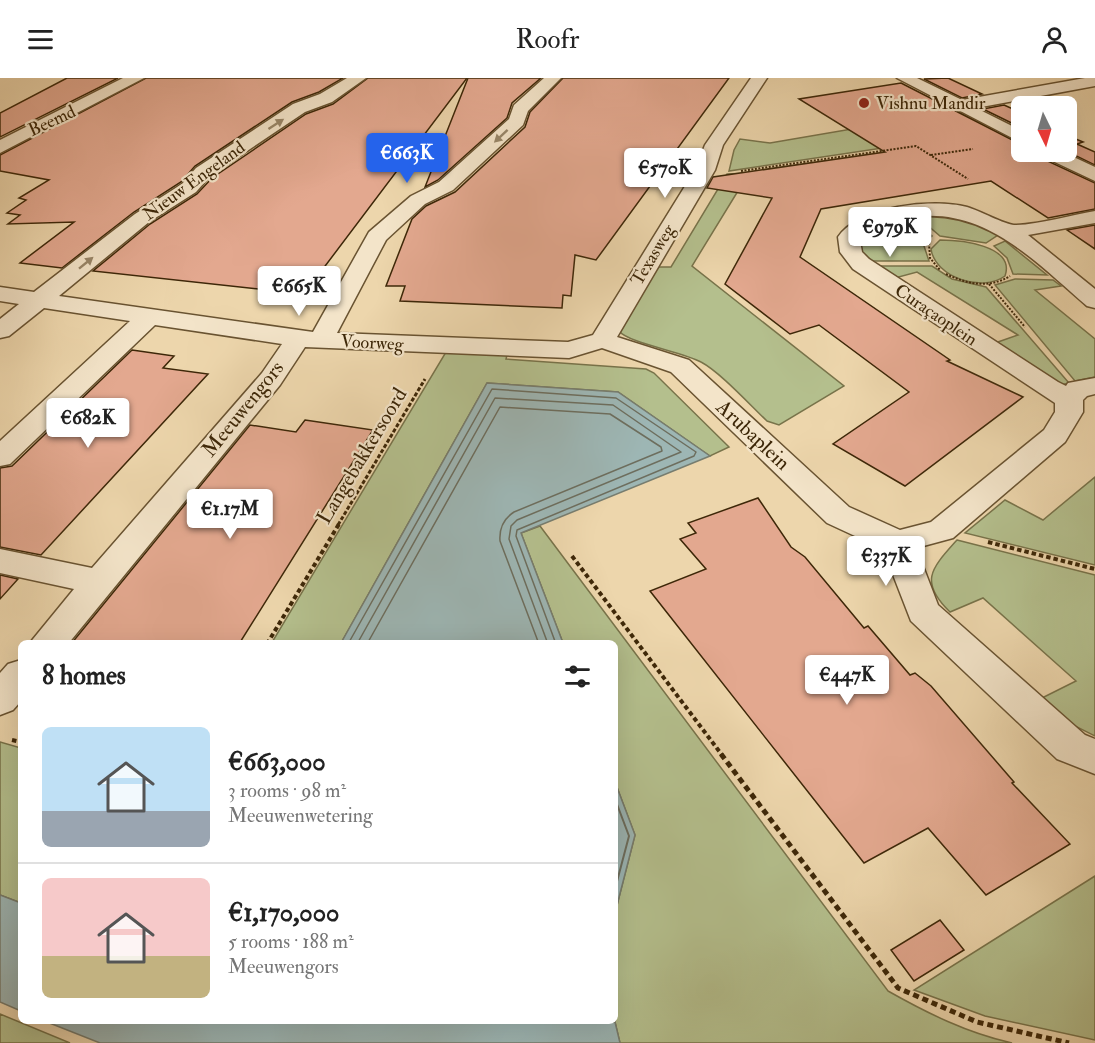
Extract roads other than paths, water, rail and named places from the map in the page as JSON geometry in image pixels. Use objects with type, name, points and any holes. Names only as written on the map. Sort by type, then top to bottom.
[{"type":"street","name":"Beemd","points":[[0,147],[136,78]]},
{"type":"street","name":"Nieuw Engeland","points":[[0,331],[142,218],[189,188],[203,172],[299,108],[326,98],[358,78]]},
{"type":"street","name":"Meeuwengors","points":[[50,640],[271,379],[309,339],[377,237],[418,200],[446,186],[517,121],[520,109],[553,78]]},
{"type":"street","name":"Texasweg","points":[[602,340],[705,170],[714,145],[759,78]]},
{"type":"street","points":[[905,78],[1011,132]]},
{"type":"street","points":[[959,106],[1095,81]]},
{"type":"street","points":[[1069,162],[1095,175]]},
{"type":"street","name":"Curaçaoplein","points":[[1082,392],[1048,388],[944,320],[853,257],[848,246],[849,237],[860,227],[881,218],[908,212],[956,209],[980,216],[1010,232],[1095,301]]},
{"type":"street","points":[[1010,232],[1095,217]]},
{"type":"street","name":"Voorweg","points":[[0,294],[309,339],[570,350],[602,340]]},
{"type":"street","points":[[0,457],[149,317]]},
{"type":"street","name":"Arubaplein","points":[[602,340],[680,366],[838,515],[897,542]]},
{"type":"street","points":[[1082,392],[1055,436],[942,530],[897,542],[923,612],[1071,747],[1095,757]]},
{"type":"street","points":[[0,561],[99,582]]},
{"type":"street","points":[[0,699],[18,678]]},
{"type":"water","points":[[487,383],[618,392],[710,456],[521,533],[562,640],[343,640]]},
{"type":"water","points":[[618,790],[635,835],[618,901]]},
{"type":"water","points":[[0,895],[18,902],[18,1010],[0,1002]]},
{"type":"water","points":[[52,1024],[615,1024],[620,1043],[100,1043]]},
{"type":"place","name":"Vishnu Mandir","points":[[864,103]]}]
